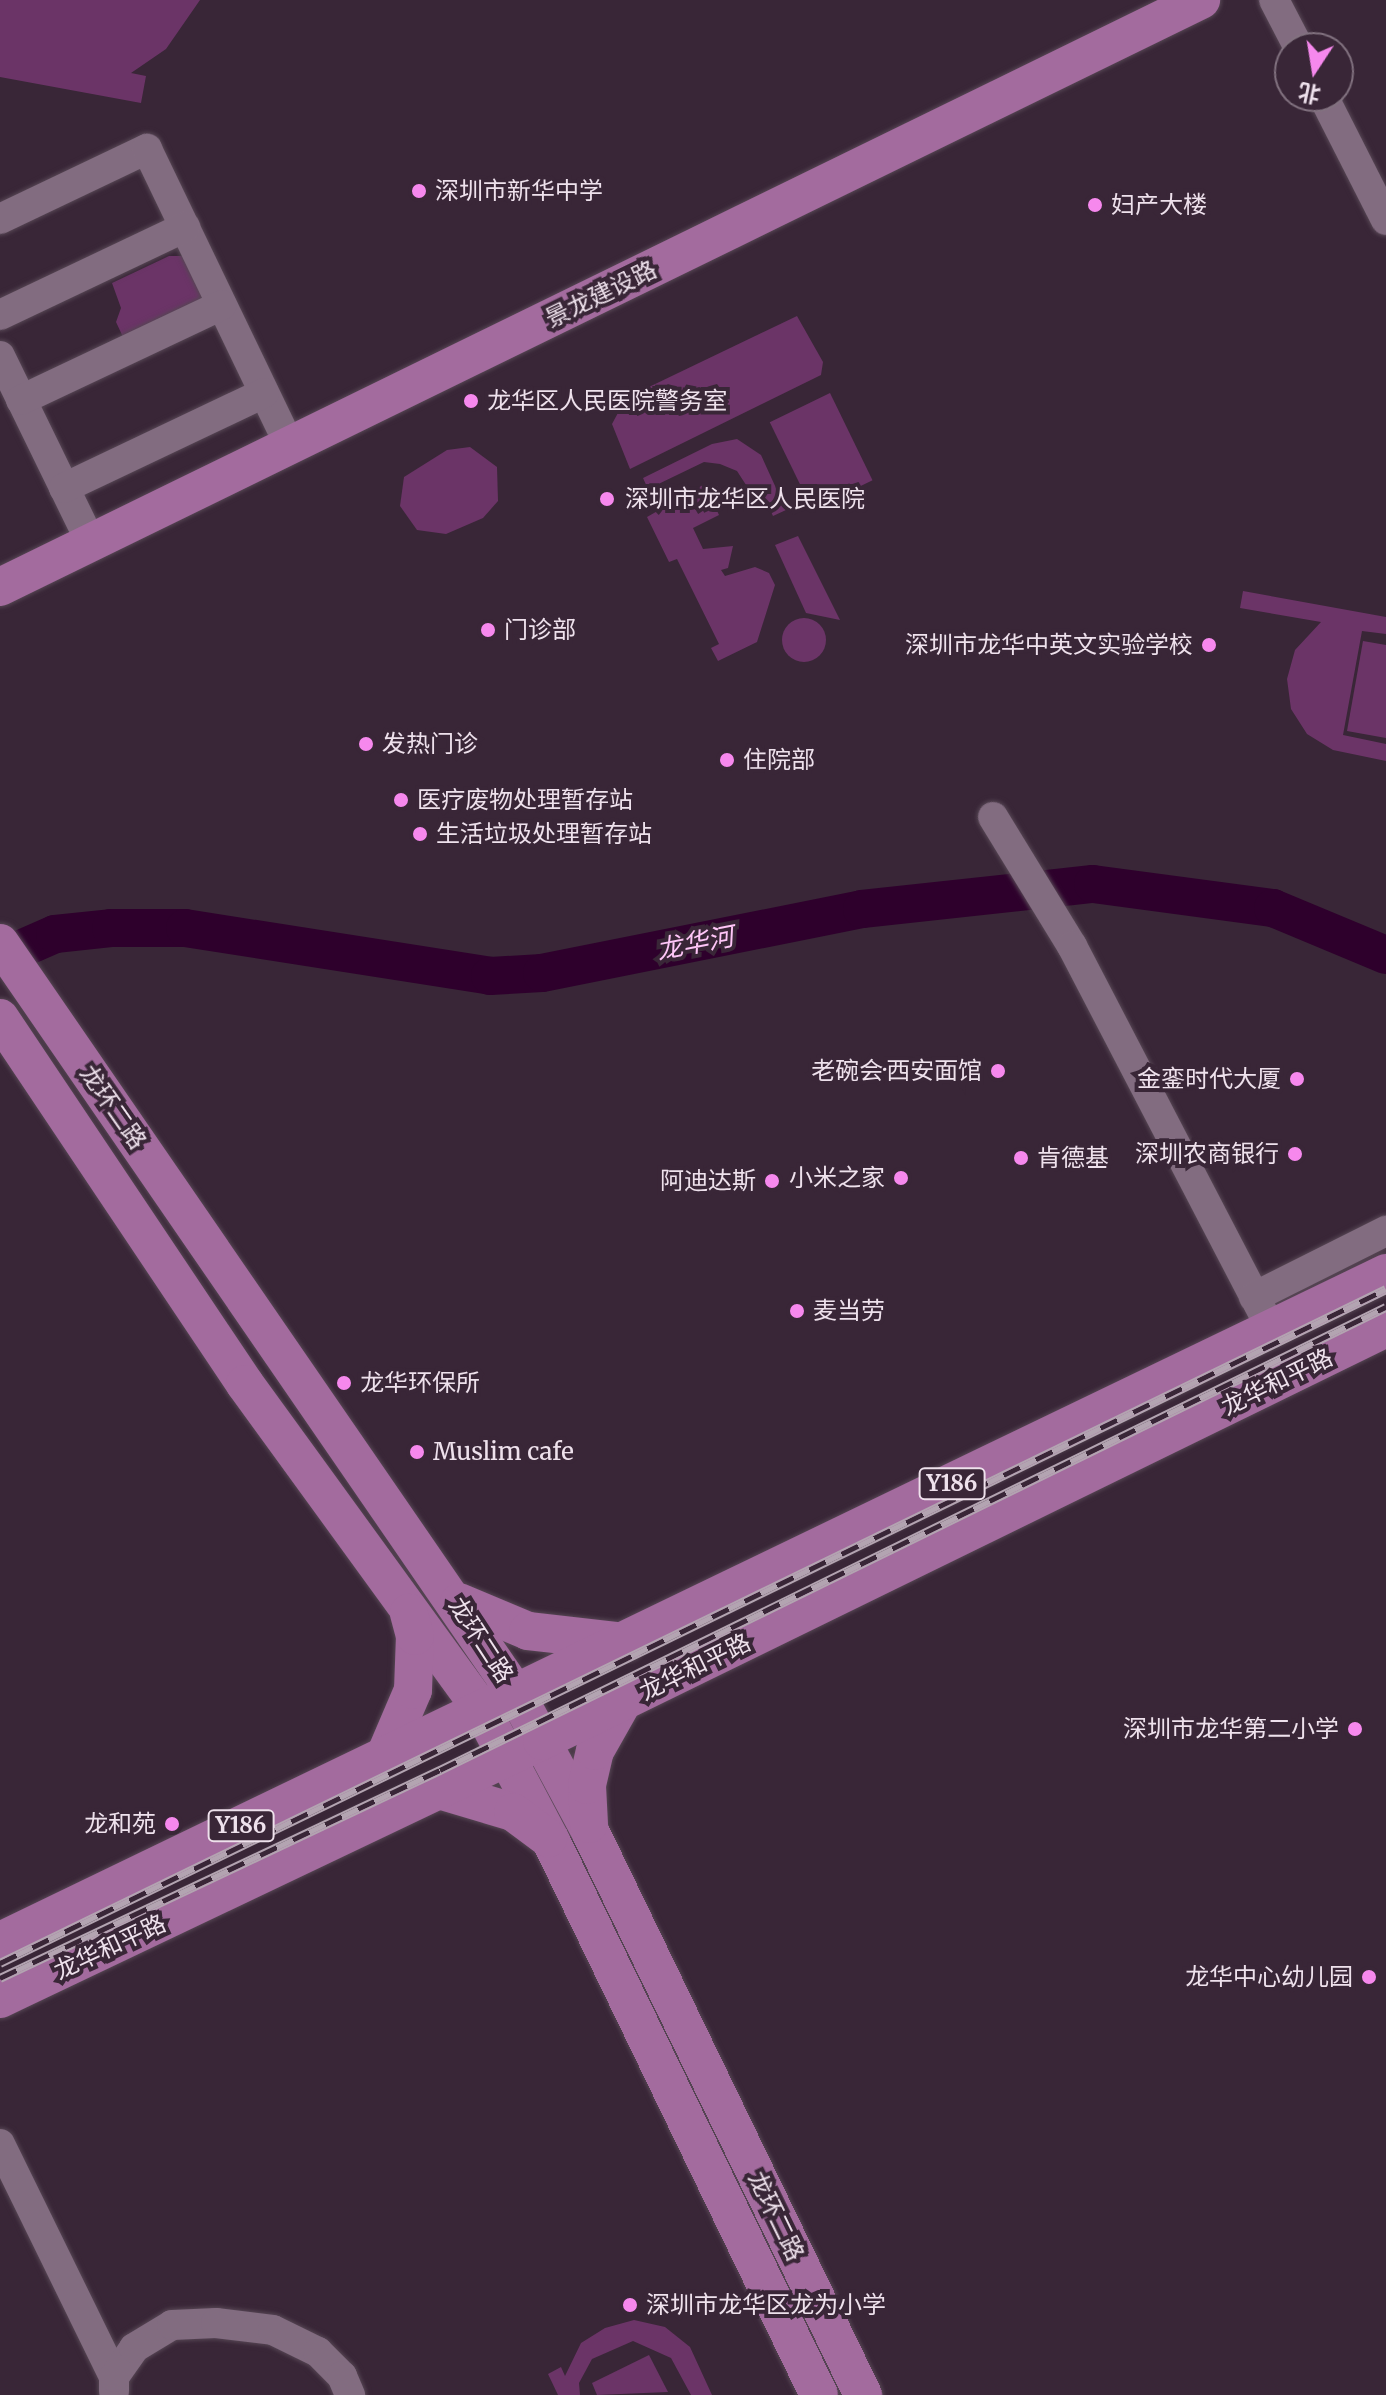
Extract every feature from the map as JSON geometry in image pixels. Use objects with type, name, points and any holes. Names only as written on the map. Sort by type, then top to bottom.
[{"type":"main road","name":"景龙建设路","points":[[0,565],[1154,0]]},
{"type":"main road","name":"景龙建设路","points":[[0,587],[1201,0]]},
{"type":"main road","name":"龙环二路","points":[[0,943],[455,1600],[517,1695],[590,1831],[863,2395]]},
{"type":"main road","name":"龙环二路","points":[[9,1032],[245,1384],[483,1712],[551,1841],[819,2395]]},
{"type":"main road","name":"龙华和平路","points":[[0,1941],[626,1642],[1263,1313],[1386,1273]]},
{"type":"main road","name":"龙华和平路","points":[[0,1999],[622,1703],[1386,1328]]},
{"type":"main road","points":[[455,1600],[491,1620],[528,1631],[626,1642]]},
{"type":"main road","points":[[384,1758],[413,1690],[415,1636],[407,1606]]},
{"type":"main road","points":[[590,1831],[587,1785],[595,1751],[622,1703]]},
{"type":"main road","points":[[439,1790],[513,1812],[551,1841]]},
{"type":"street","points":[[1274,0],[1291,32]]},
{"type":"street","points":[[1331,112],[1386,220]]},
{"type":"street","points":[[0,219],[147,149],[281,427]]},
{"type":"street","points":[[0,315],[185,227]]},
{"type":"street","points":[[21,400],[222,305]]},
{"type":"street","points":[[0,356],[82,524]]},
{"type":"street","points":[[64,488],[264,393]]},
{"type":"street","points":[[999,826],[1072,946],[1263,1313],[1386,1231]]},
{"type":"street","points":[[0,2144],[114,2386]]},
{"type":"street","points":[[114,2386],[134,2348],[172,2325],[216,2323],[273,2330],[318,2352],[342,2376],[350,2395]]},
{"type":"shaded area","points":[[0,0],[200,0],[166,49],[131,73],[146,76],[141,103],[0,77]]},
{"type":"shaded area","points":[[169,256],[183,256],[211,301],[123,337],[116,322],[121,308],[112,283]]},
{"type":"shaded area","points":[[797,316],[823,362],[821,375],[630,469],[612,424],[626,398]]},
{"type":"shaded area","points":[[830,393],[873,480],[812,510],[770,422]]},
{"type":"shaded area","points":[[737,439],[761,455],[786,510],[773,516],[762,493],[748,488],[737,471],[720,464],[704,462],[648,489],[643,478],[712,444]]},
{"type":"shaded area","points":[[470,447],[497,467],[498,501],[483,518],[446,534],[417,530],[400,506],[404,477],[447,450]]},
{"type":"shaded area","points":[[703,485],[717,486],[728,495],[713,502],[719,515],[693,528],[703,549],[733,546],[728,568],[721,570],[725,576],[755,567],[769,573],[775,585],[757,642],[718,661],[711,648],[719,644],[677,559],[669,562],[647,517]]},
{"type":"shaded area","points":[[798,536],[840,620],[806,613],[775,545]]},
{"type":"shaded area","points":[[1243,591],[1386,617],[1386,634],[1362,631],[1343,735],[1386,744],[1386,761],[1333,750],[1307,734],[1291,709],[1287,679],[1295,650],[1321,622],[1240,608]]},
{"type":"shaded area","points":[[804,618],[819,625],[826,640],[819,655],[804,662],[789,655],[782,640],[789,625]]},
{"type":"shaded area","points":[[1363,641],[1386,645],[1386,738],[1347,731]]},
{"type":"shaded area","points":[[634,2320],[665,2327],[690,2347],[712,2395],[691,2395],[671,2358],[633,2341],[592,2359],[579,2383],[580,2395],[558,2395],[548,2374],[561,2367],[565,2376],[581,2343],[605,2328]]},
{"type":"shaded area","points":[[649,2355],[668,2392],[597,2395],[592,2383]]},
{"type":"waterway","name":"龙华河","points":[[0,958],[55,934],[111,928],[185,928],[490,976],[542,973],[862,909],[1093,884],[1273,908],[1386,955]]},
{"type":"railway","points":[[0,1963],[1386,1289]]},
{"type":"railway","points":[[0,1978],[440,1770],[1386,1307]]},
{"type":"place","name":"深圳市新华中学","points":[[419,191]]},
{"type":"place","name":"妇产大楼","points":[[1095,205]]},
{"type":"place","name":"龙华区人民医院警务室","points":[[471,401]]},
{"type":"place","name":"深圳市龙华区人民医院","points":[[607,499]]},
{"type":"place","name":"门诊部","points":[[488,630]]},
{"type":"place","name":"深圳市龙华中英文实验学校","points":[[1209,645]]},
{"type":"place","name":"发热门诊","points":[[366,744]]},
{"type":"place","name":"住院部","points":[[727,760]]},
{"type":"place","name":"医疗废物处理暂存站","points":[[401,800]]},
{"type":"place","name":"生活垃圾处理暂存站","points":[[420,834]]},
{"type":"place","name":"老碗会·西安面馆","points":[[998,1071]]},
{"type":"place","name":"金銮时代大厦","points":[[1297,1079]]},
{"type":"place","name":"深圳农商银行","points":[[1295,1154]]},
{"type":"place","name":"肯德基","points":[[1021,1158]]},
{"type":"place","name":"小米之家","points":[[901,1178]]},
{"type":"place","name":"阿迪达斯","points":[[772,1181]]},
{"type":"place","name":"麦当劳","points":[[797,1311]]},
{"type":"place","name":"龙华环保所","points":[[344,1383]]},
{"type":"place","name":"Muslim cafe","points":[[417,1452]]},
{"type":"place","name":"深圳市龙华第二小学","points":[[1355,1729]]},
{"type":"place","name":"龙和苑","points":[[172,1824]]},
{"type":"place","name":"龙华中心幼儿园","points":[[1369,1977]]},
{"type":"place","name":"深圳市龙华区龙为小学","points":[[630,2305]]}]
